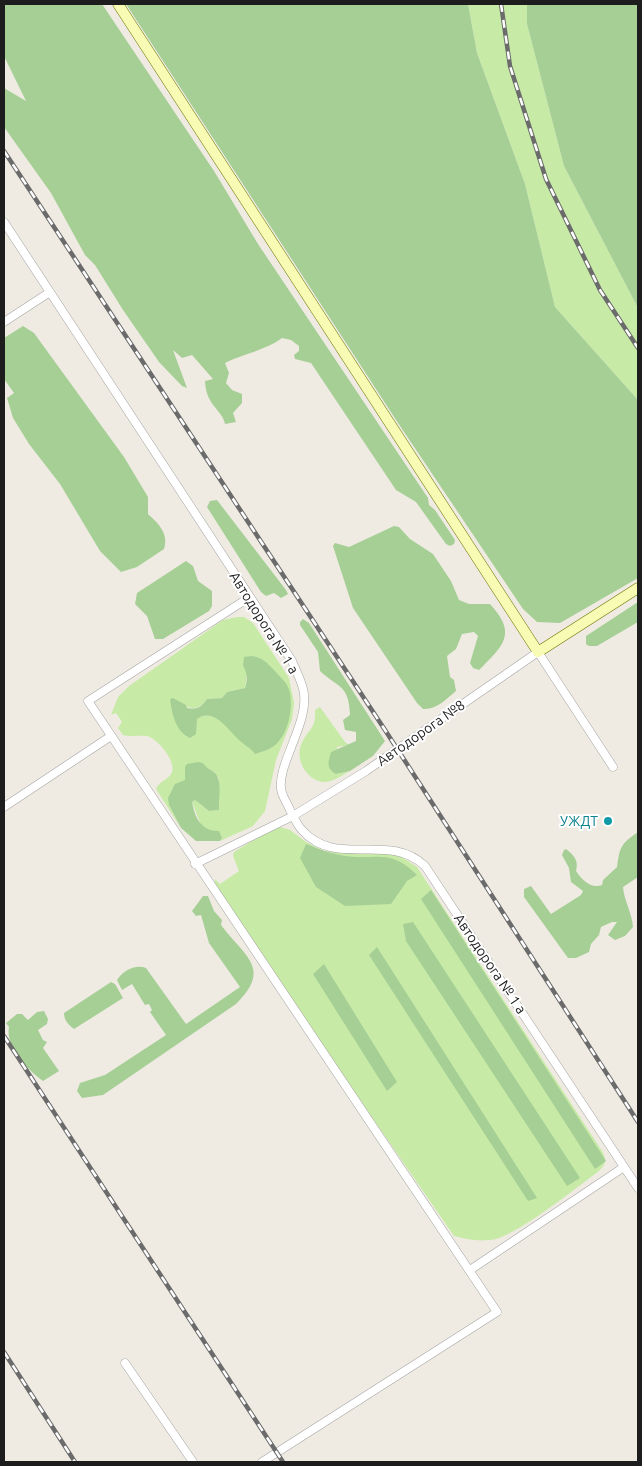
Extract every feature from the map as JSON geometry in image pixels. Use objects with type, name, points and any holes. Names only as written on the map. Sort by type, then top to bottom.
[{"type":"street","points":[[118,4],[613,767]]},
{"type":"street","name":"Автодорога № 1 а","points":[[4,222],[292,662],[304,693],[303,720],[281,778],[282,792],[299,828],[309,838],[324,847],[344,850],[390,849],[405,852],[416,857],[425,866],[638,1188]]},
{"type":"street","points":[[4,322],[50,292]]},
{"type":"street","name":"Автодорога №8","points":[[195,864],[293,816],[366,772],[538,652],[638,588]]},
{"type":"street","points":[[250,597],[88,701],[195,864],[497,1312],[262,1462]]},
{"type":"street","points":[[4,807],[111,736]]},
{"type":"street","points":[[470,1270],[624,1167]]},
{"type":"street","points":[[126,1363],[193,1462]]},
{"type":"green space","points":[[4,4],[102,4],[214,171],[258,244],[428,498],[429,505],[435,510],[455,540],[454,544],[450,546],[446,544],[416,502],[396,490],[311,363],[295,359],[294,355],[299,351],[299,346],[291,340],[282,338],[269,346],[225,363],[229,373],[226,383],[232,390],[242,394],[242,403],[233,413],[236,422],[225,424],[221,414],[211,402],[206,389],[205,381],[213,379],[192,355],[182,358],[173,350],[187,388],[182,386],[159,362],[95,265],[85,255],[51,193],[4,127],[4,88],[26,101],[4,56]]},
{"type":"green space","points":[[126,4],[468,4],[477,53],[525,184],[555,307],[638,400],[638,578],[560,623],[537,622],[523,609],[398,423]]},
{"type":"green space","points":[[468,4],[527,4],[527,24],[564,166],[638,308],[638,400],[555,307],[525,184],[477,53]]},
{"type":"green space","points":[[527,4],[638,4],[638,308],[564,166],[527,24]]},
{"type":"green space","points":[[23,326],[34,333],[124,457],[148,497],[148,514],[162,530],[165,544],[164,549],[137,567],[121,572],[100,551],[60,484],[29,444],[13,418],[7,398],[14,393],[4,379],[4,338]]},
{"type":"green space","points":[[217,500],[288,594],[281,598],[274,593],[266,596],[261,592],[207,507],[210,501]]},
{"type":"green space","points":[[394,526],[399,527],[410,539],[433,554],[451,581],[459,600],[469,604],[490,604],[499,614],[505,632],[504,639],[495,654],[479,670],[473,668],[470,663],[478,636],[474,632],[462,634],[456,649],[447,656],[450,677],[454,680],[456,691],[441,703],[428,709],[423,709],[417,703],[353,608],[333,546],[335,543],[349,547]]},
{"type":"green space","points":[[186,561],[193,566],[198,581],[212,591],[212,606],[209,611],[163,639],[155,639],[147,616],[135,604],[137,593]]},
{"type":"green space","points":[[638,602],[638,622],[597,646],[586,644],[586,636]]},
{"type":"green space","points":[[244,617],[253,623],[289,678],[294,703],[292,719],[276,760],[265,811],[253,826],[220,841],[222,838],[201,825],[192,802],[195,800],[209,811],[219,810],[219,778],[214,772],[185,767],[185,780],[169,805],[181,828],[156,789],[172,772],[173,767],[169,757],[156,741],[147,736],[123,735],[118,728],[122,722],[116,713],[111,715],[118,697],[129,686],[223,620]],"holes":[[[243,665],[288,722],[244,744],[229,728],[217,719],[211,716],[197,719],[173,698],[187,707],[195,708],[199,707],[207,699],[222,698],[227,692],[245,688],[247,672]]]},
{"type":"green space","points":[[303,619],[309,623],[385,741],[373,756],[350,771],[336,774],[329,765],[331,752],[356,741],[356,732],[345,730],[343,720],[350,715],[347,697],[341,688],[320,671],[318,652],[300,625]]},
{"type":"green space","points":[[252,656],[262,659],[286,683],[291,698],[290,714],[286,729],[277,744],[255,754],[224,724],[209,716],[197,719],[196,734],[190,738],[185,735],[175,721],[170,699],[173,698],[186,705],[187,708],[194,709],[201,706],[207,699],[222,698],[227,692],[245,688],[247,679],[243,665],[244,657]]},
{"type":"green space","points":[[320,707],[349,745],[337,747],[336,774],[350,771],[325,782],[308,775],[301,764],[300,758],[301,745],[313,726],[315,710]]},
{"type":"green space","points":[[203,763],[215,773],[219,780],[219,810],[209,811],[195,800],[192,802],[193,808],[203,826],[219,831],[222,838],[220,841],[196,841],[181,828],[169,805],[168,798],[175,784],[185,780],[185,767],[187,764]]},
{"type":"green space","points":[[277,826],[290,830],[306,842],[324,851],[397,854],[417,867],[602,1151],[605,1162],[599,1171],[548,1209],[507,1235],[485,1240],[454,1236],[258,952],[215,884],[215,879],[220,884],[239,871],[233,856],[234,852]]},
{"type":"green space","points":[[638,832],[638,877],[623,887],[633,927],[625,936],[615,940],[608,935],[617,922],[601,927],[599,935],[591,944],[589,952],[576,958],[568,958],[524,897],[524,889],[531,886],[551,914],[581,895],[583,891],[571,882],[569,868],[562,855],[564,850],[566,849],[573,856],[577,864],[576,871],[584,880],[591,885],[598,886],[602,885],[603,880],[617,867],[622,846]]},
{"type":"green space","points":[[306,844],[327,852],[351,857],[389,858],[407,866],[417,875],[407,881],[391,904],[345,906],[316,887],[300,858]]},
{"type":"green space","points":[[431,890],[606,1161],[595,1169],[421,899]]},
{"type":"green space","points":[[203,896],[208,896],[214,911],[222,920],[221,925],[246,954],[251,963],[254,971],[247,992],[236,1004],[103,1095],[82,1098],[77,1091],[80,1083],[105,1075],[166,1035],[150,1012],[152,1010],[149,1004],[145,1005],[132,984],[122,990],[117,980],[126,971],[138,967],[146,968],[186,1024],[240,987],[209,943],[201,915],[196,916],[192,911]]},
{"type":"green space","points":[[413,922],[580,1178],[567,1186],[406,941],[403,924]]},
{"type":"green space","points":[[377,947],[537,1198],[528,1201],[369,955]]},
{"type":"green space","points":[[324,964],[397,1082],[387,1091],[313,974]]},
{"type":"green space","points":[[111,982],[115,984],[123,998],[74,1029],[70,1026],[66,1021],[64,1013]]},
{"type":"green space","points":[[44,1011],[48,1019],[47,1024],[38,1030],[43,1040],[47,1042],[43,1048],[59,1071],[43,1081],[31,1071],[14,1050],[9,1035],[9,1027],[6,1023],[17,1014],[22,1014],[28,1020],[37,1012]]},
{"type":"railway","points":[[501,4],[510,66],[546,179],[600,290],[638,348]]},
{"type":"railway","points":[[4,151],[385,730],[638,1122]]},
{"type":"railway","points":[[4,1036],[283,1462]]},
{"type":"railway","points":[[4,1352],[75,1462]]},
{"type":"place","name":"УЖДТ","points":[[608,821]]}]
